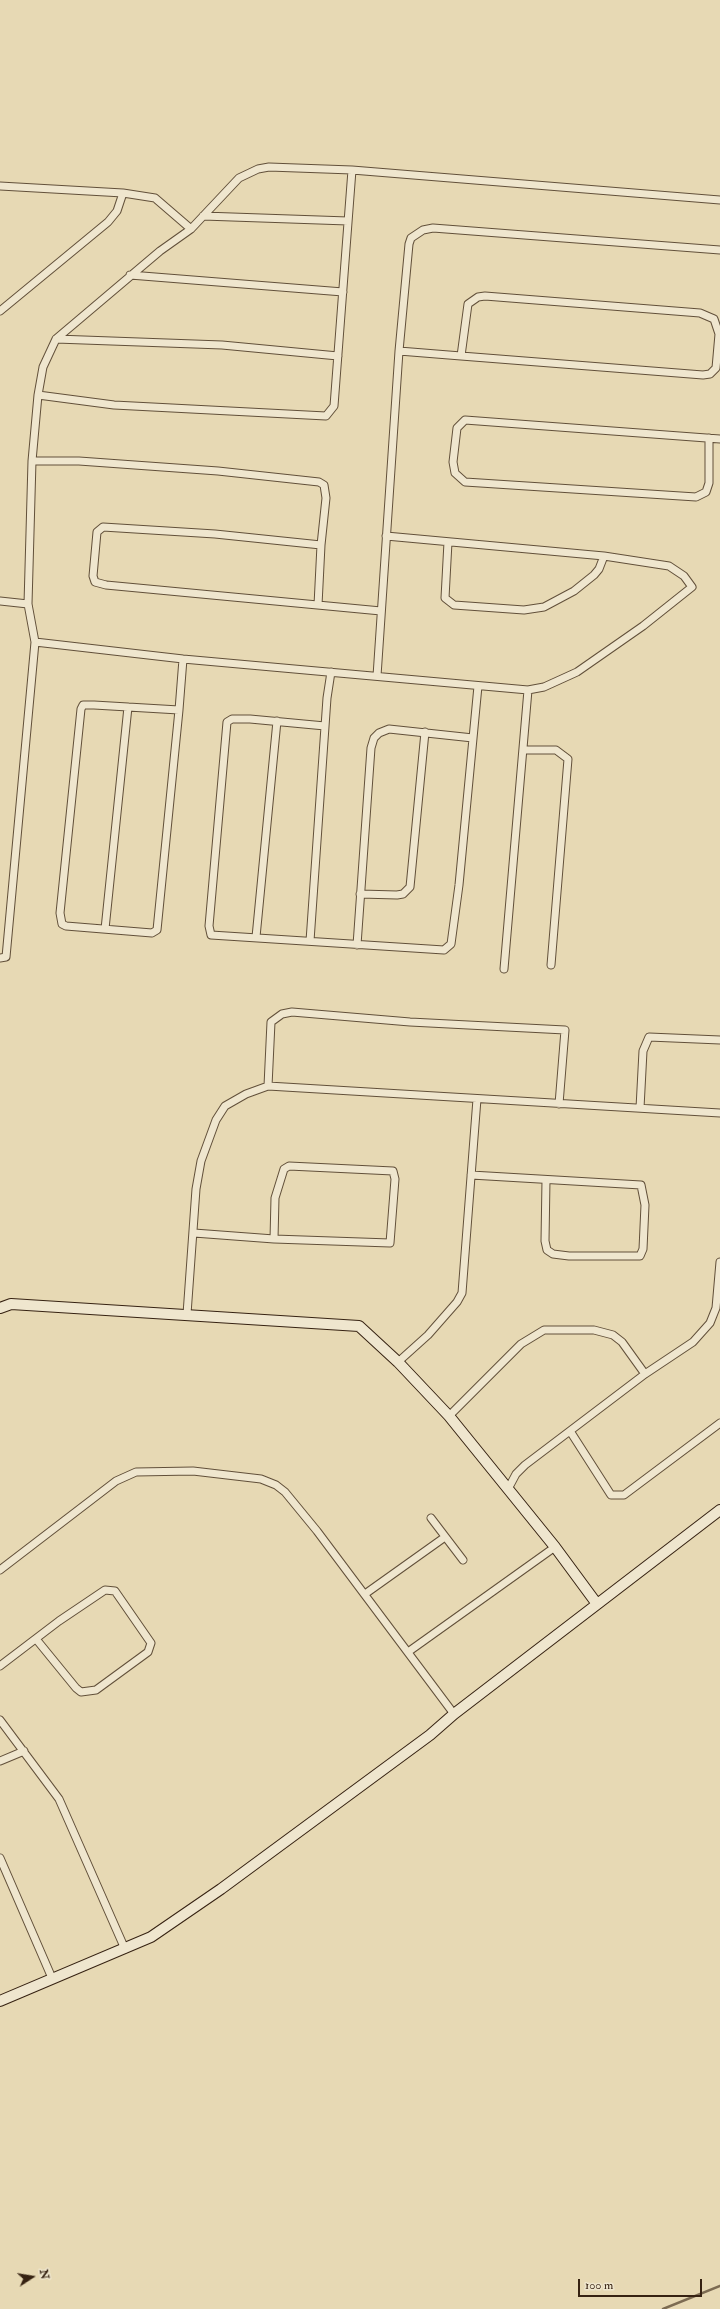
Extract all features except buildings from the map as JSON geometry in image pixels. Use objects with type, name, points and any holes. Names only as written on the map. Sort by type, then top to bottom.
[{"type":"street","points":[[0,958],[6,957],[35,642],[28,604],[32,461],[38,394],[43,367],[56,339],[130,275],[160,251],[191,230],[238,178],[258,169],[269,167],[352,170],[720,200]]},
{"type":"street","points":[[38,394],[114,405],[326,416],[334,406],[352,170]]},
{"type":"street","points":[[0,186],[123,193],[155,198],[191,230]]},
{"type":"street","points":[[0,311],[108,222],[117,211],[123,193]]},
{"type":"street","points":[[203,216],[348,221]]},
{"type":"street","points":[[377,676],[399,351],[409,244],[415,234],[427,228],[720,250]]},
{"type":"street","points":[[130,275],[343,292]]},
{"type":"street","points":[[399,351],[461,356],[703,374],[710,374],[716,368],[719,334],[714,319],[700,313],[485,296],[478,297],[468,304],[461,356]]},
{"type":"street","points":[[56,339],[222,345],[338,356]]},
{"type":"street","points":[[709,438],[709,483],[706,492],[696,497],[465,482],[454,473],[455,442],[458,428],[465,420],[709,438],[720,439]]},
{"type":"street","points":[[32,461],[79,461],[218,471],[319,482],[324,485],[326,498],[321,545],[318,605]]},
{"type":"street","points":[[321,545],[111,526],[103,527],[96,532],[92,570],[96,582],[106,585],[381,611]]},
{"type":"street","points":[[35,642],[182,659],[528,690],[544,687],[577,672],[643,626],[692,587],[684,576],[669,566],[604,556],[386,536]]},
{"type":"street","points":[[448,542],[445,598],[454,605],[524,610],[544,607],[574,591],[594,575],[600,569],[604,556]]},
{"type":"street","points":[[0,601],[28,604]]},
{"type":"street","points":[[179,710],[83,705],[79,712],[60,913],[62,924],[66,926],[152,933],[158,930],[179,710],[182,659]]},
{"type":"street","points":[[310,941],[325,726],[331,672]]},
{"type":"street","points":[[325,726],[277,721],[232,719],[226,725],[209,929],[213,936],[256,937],[357,946],[444,950],[451,944],[459,885],[478,686]]},
{"type":"street","points":[[504,969],[528,690]]},
{"type":"street","points":[[105,929],[128,707]]},
{"type":"street","points":[[256,937],[277,721]]},
{"type":"street","points":[[357,946],[372,742],[384,730],[425,732],[473,738]]},
{"type":"street","points":[[360,894],[397,895],[403,894],[410,887],[425,732]]},
{"type":"street","points":[[523,750],[556,750],[568,759],[551,965]]},
{"type":"street","points":[[268,1086],[271,1022],[282,1014],[292,1012],[410,1022],[565,1030],[559,1104]]},
{"type":"street","points":[[640,1108],[643,1051],[649,1037],[720,1040]]},
{"type":"street","points":[[187,1314],[196,1189],[201,1161],[216,1120],[225,1106],[234,1099],[268,1086],[720,1113]]},
{"type":"street","points":[[398,1362],[433,1329],[457,1302],[462,1292],[477,1099]]},
{"type":"street","points":[[194,1233],[274,1239],[390,1243],[395,1179],[393,1171],[290,1166],[284,1169],[275,1198],[274,1239]]},
{"type":"street","points":[[471,1175],[641,1185],[645,1205],[643,1250],[640,1256],[569,1256],[553,1254],[547,1250],[544,1233],[546,1180]]},
{"type":"street","points":[[508,1490],[516,1474],[525,1465],[645,1374],[693,1342],[710,1323],[716,1308],[720,1262]]},
{"type":"street","points":[[0,1308],[11,1304],[359,1326],[398,1362],[449,1416],[555,1547],[597,1604]]},
{"type":"street","points":[[449,1416],[521,1344],[533,1334],[544,1330],[594,1330],[613,1335],[622,1342],[645,1374]]},
{"type":"street","points":[[570,1431],[611,1495],[624,1495],[720,1423]]},
{"type":"street","points":[[0,1570],[99,1494],[126,1476],[151,1470],[193,1471],[245,1476],[276,1485],[285,1492],[317,1531],[454,1714]]},
{"type":"street","points":[[0,2001],[151,1937],[220,1889],[430,1735],[454,1714],[720,1510]]},
{"type":"street","points":[[431,1518],[463,1560]]},
{"type":"street","points":[[365,1594],[445,1537]]},
{"type":"street","points":[[408,1652],[555,1547]]},
{"type":"street","points":[[0,1666],[36,1639],[104,1590],[115,1591],[150,1643],[148,1652],[96,1690],[81,1692],[76,1688],[36,1639]]},
{"type":"street","points":[[0,1720],[59,1799],[125,1949]]},
{"type":"street","points":[[0,1762],[24,1751]]},
{"type":"street","points":[[0,1858],[52,1978]]},
{"type":"waterway","points":[[663,2309],[720,2286]]}]
